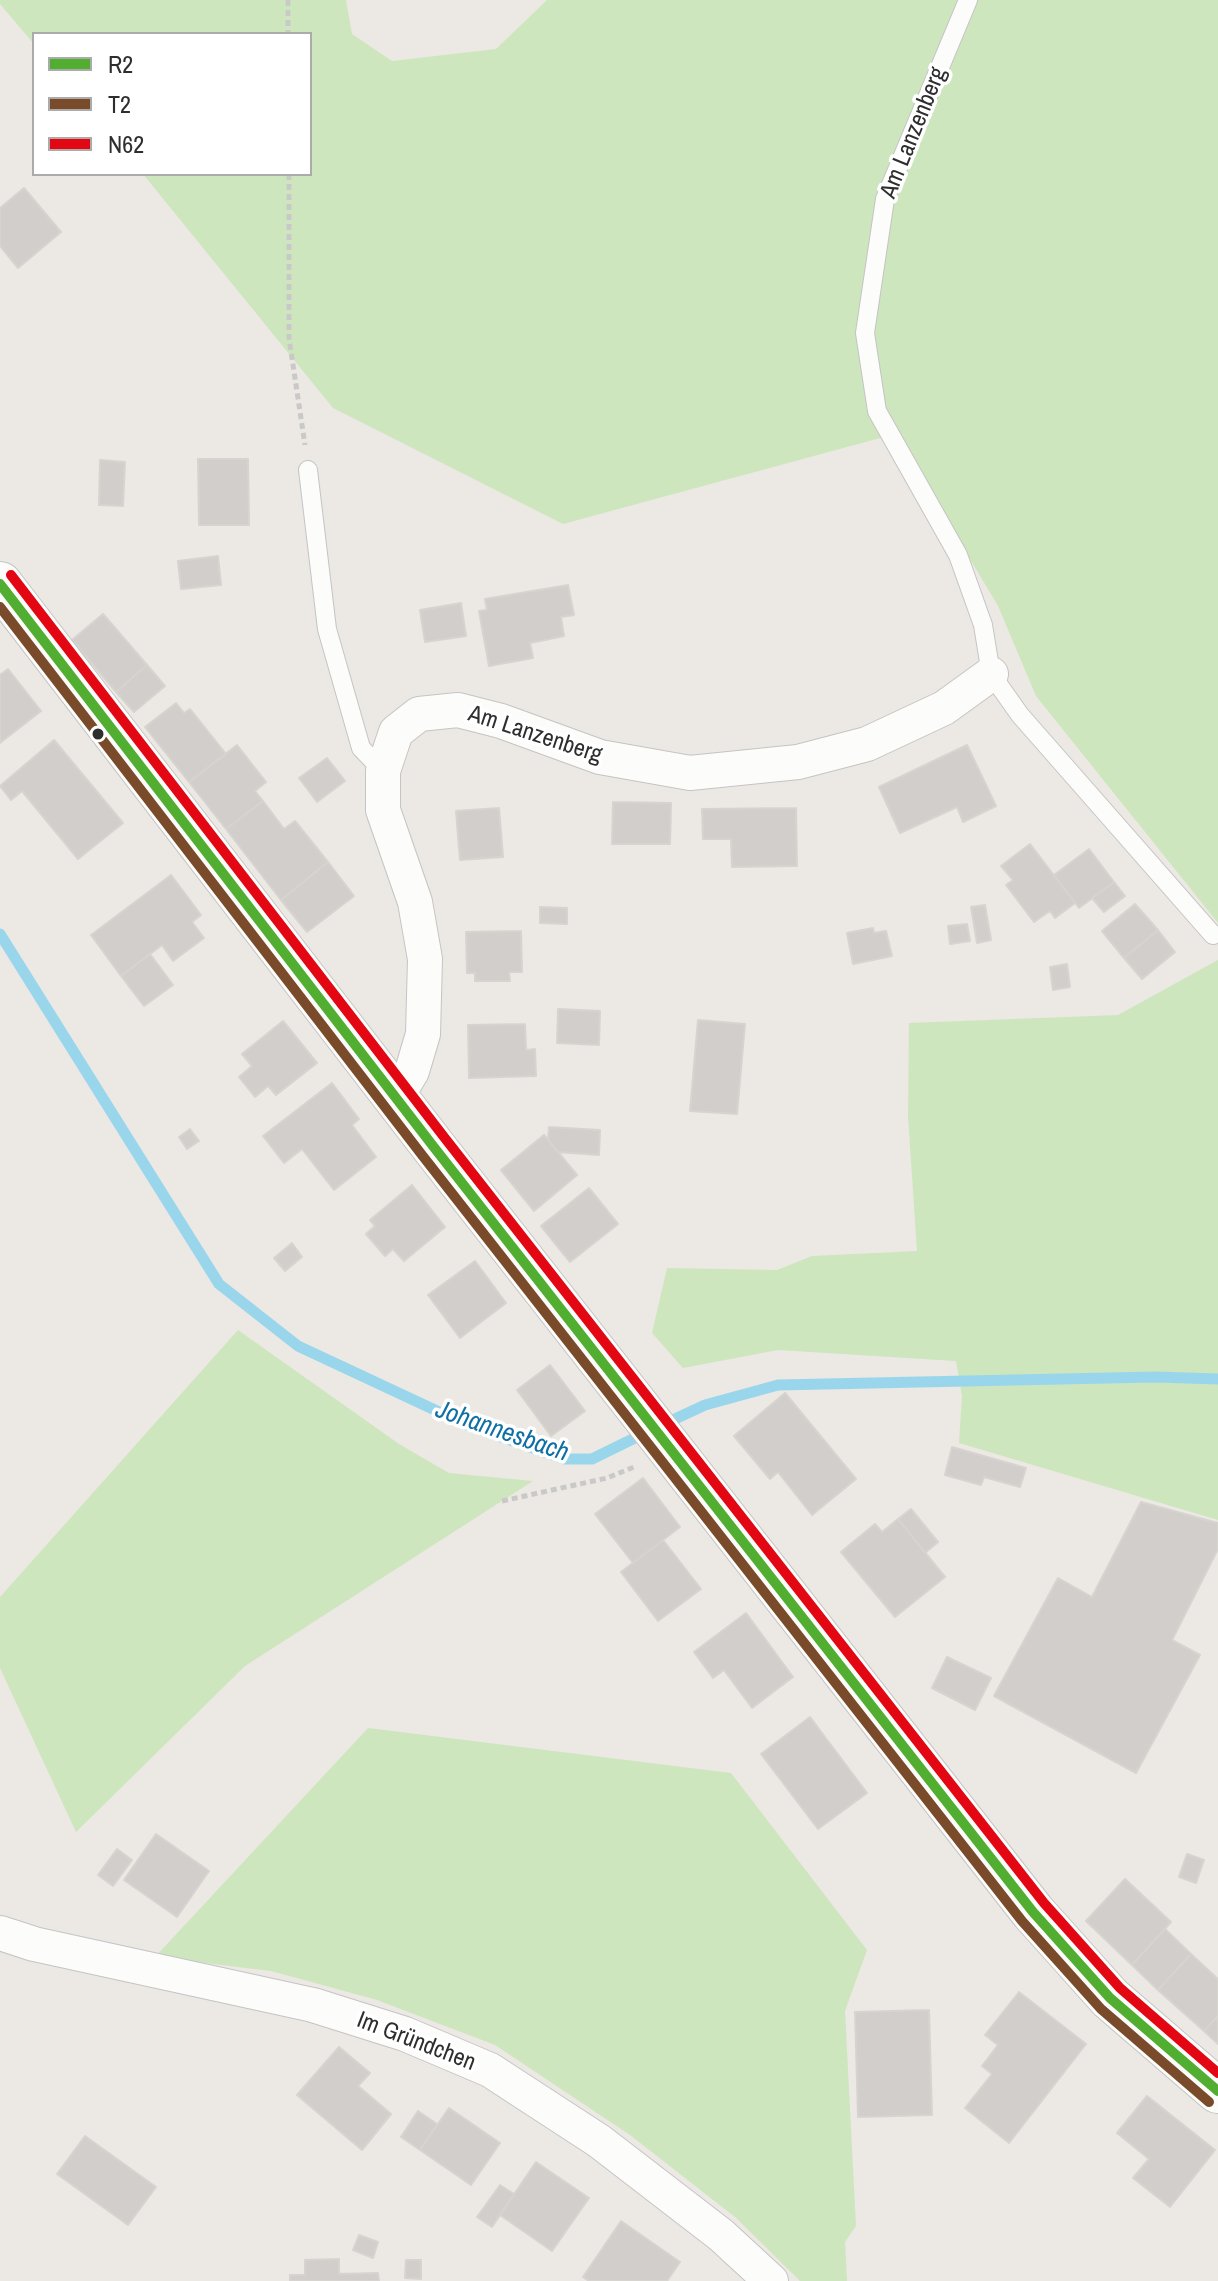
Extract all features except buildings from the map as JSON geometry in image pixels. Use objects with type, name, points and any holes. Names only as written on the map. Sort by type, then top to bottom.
[{"type":"main road","points":[[0,584],[396,1098],[1033,1912],[1110,1998],[1218,2091]]},
{"type":"street","name":"Am Lanzenberg","points":[[396,1098],[412,1071],[423,1034],[425,959],[415,902],[383,810],[383,771],[396,732],[419,714],[458,710],[501,721],[600,757],[690,773],[798,762],[867,744],[944,708],[991,674]]},
{"type":"street","name":"Im Gründchen","points":[[0,1933],[34,1944],[313,2005],[405,2034],[490,2070],[599,2141],[721,2235],[771,2281]]},
{"type":"lane","name":"Am Lanzenberg","points":[[968,0],[885,199],[865,333],[877,411],[958,555],[983,625],[991,674],[1020,715],[1213,935]]},
{"type":"lane","points":[[308,470],[327,629],[361,748],[383,771]]},
{"type":"path","points":[[288,0],[288,32]]},
{"type":"path","points":[[289,176],[289,338],[308,470]]},
{"type":"path","points":[[502,1501],[607,1478],[672,1452]]},
{"type":"green space","points":[[0,0],[346,0],[352,34],[392,61],[496,49],[547,0],[1218,0],[1218,923],[1036,696],[998,606],[895,434],[563,524],[333,408],[145,176],[312,176],[312,32],[32,32],[32,42],[0,4]]},
{"type":"green space","points":[[1218,960],[1218,1520],[959,1443],[962,1396],[956,1361],[778,1350],[683,1368],[652,1333],[667,1268],[777,1270],[812,1256],[917,1251],[908,1116],[909,1023],[1118,1015]]},
{"type":"green space","points":[[238,1330],[399,1444],[449,1473],[533,1481],[245,1666],[76,1832],[0,1668],[0,1597]]},
{"type":"green space","points":[[368,1728],[731,1773],[867,1950],[845,2011],[856,2226],[845,2242],[847,2281],[800,2281],[735,2217],[630,2135],[495,2045],[377,2000],[271,1971],[155,1957]]},
{"type":"waterway","name":"Johannesbach","points":[[0,934],[219,1284],[298,1346],[467,1425],[565,1459],[592,1459],[647,1432]]},
{"type":"waterway","name":"Johannesbach","points":[[662,1425],[705,1405],[778,1385],[1156,1377],[1218,1379]]},
{"type":"transit line","name":"N62","points":[[11,575],[444,1137],[1044,1903],[1120,1988],[1218,2073]]},
{"type":"transit line","name":"R2","points":[[0,584],[433,1146],[1033,1912],[1110,1998],[1218,2091]]},
{"type":"transit line","name":"T2","points":[[0,607],[422,1155],[1022,1921],[1101,2009],[1209,2102]]}]
